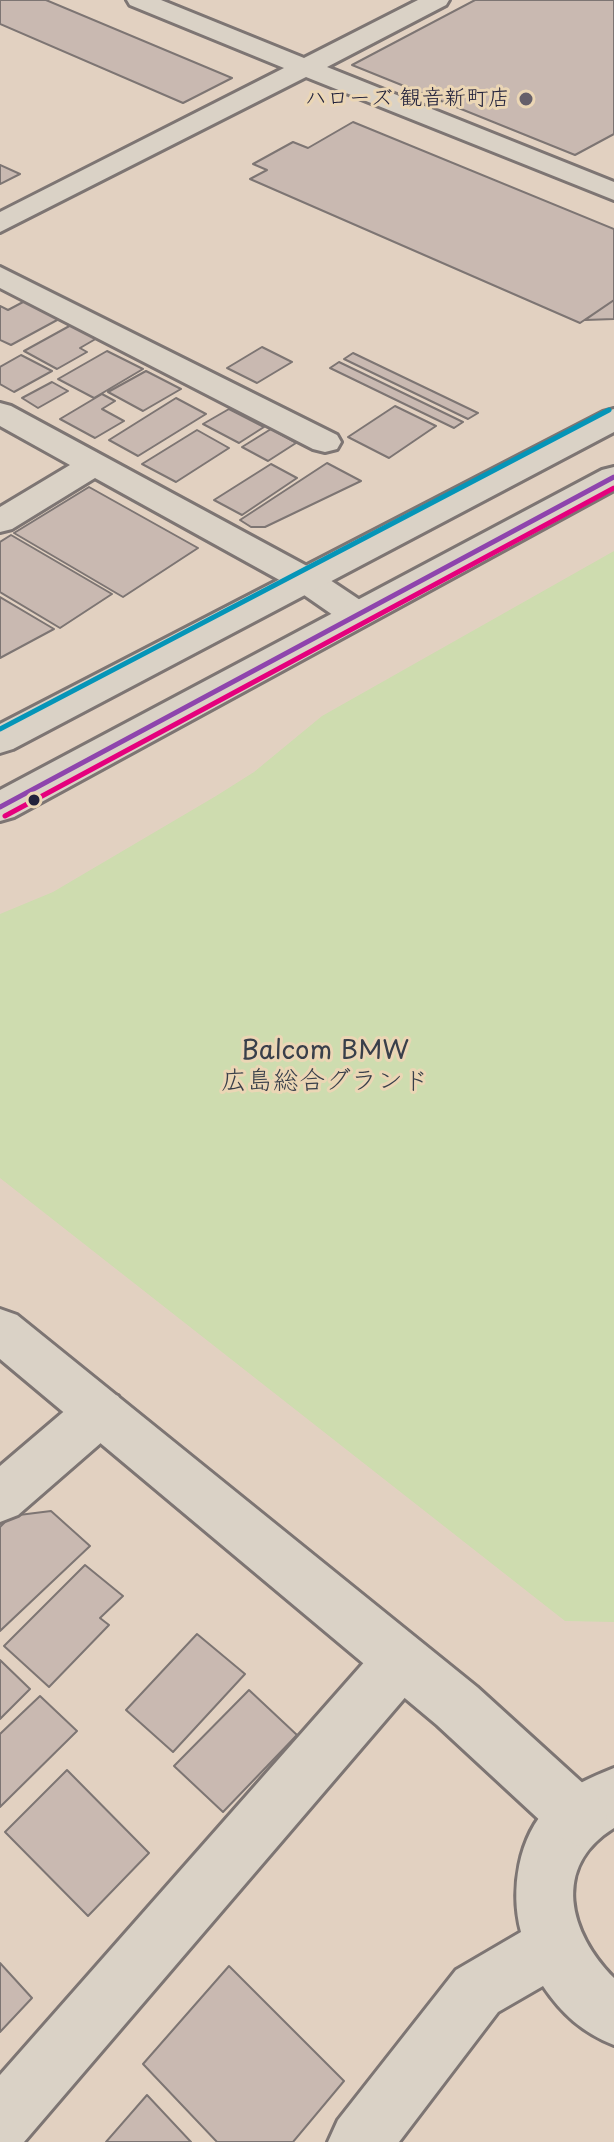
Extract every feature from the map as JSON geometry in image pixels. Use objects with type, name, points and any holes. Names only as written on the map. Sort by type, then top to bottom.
[{"type":"street","points":[[139,0],[614,192]]},
{"type":"street","points":[[0,223],[437,0]]},
{"type":"street","points":[[0,276],[325,442]]},
{"type":"street","points":[[0,413],[306,580],[356,614]]},
{"type":"street","points":[[0,740],[614,419]]},
{"type":"street","points":[[0,522],[93,465]]},
{"type":"street","points":[[0,807],[614,477]]},
{"type":"street","points":[[0,1330],[457,1706],[596,1807],[557,1842],[547,1875],[545,1910],[554,1946],[573,1980],[600,2007],[614,2015]]},
{"type":"street","points":[[0,1498],[100,1412]]},
{"type":"street","points":[[0,2122],[401,1661]]},
{"type":"street","points":[[360,2142],[477,1991],[554,1946]]},
{"type":"green space","name":"Balcom BMW 広島総合グランド","points":[[614,551],[614,1622],[565,1621],[0,1178],[0,914],[53,892],[216,796],[254,772],[322,716]]},
{"type":"building","points":[[0,0],[46,0],[232,78],[183,103],[0,24]]},
{"type":"building","name":"ハローズ 観音新町店","points":[[475,0],[614,0],[614,134],[575,155],[352,65]]},
{"type":"building","points":[[353,122],[614,229],[614,300],[580,323],[250,179],[267,170],[253,164],[293,142],[308,148]]},
{"type":"building","points":[[0,165],[20,174],[0,184]]},
{"type":"building","points":[[614,300],[614,319],[585,320]]},
{"type":"building","points":[[25,301],[59,319],[11,345],[0,340],[0,306],[8,310]]},
{"type":"building","points":[[73,324],[99,337],[80,348],[87,352],[57,369],[24,351]]},
{"type":"building","points":[[262,347],[292,362],[257,383],[227,368]]},
{"type":"building","points":[[107,351],[143,369],[94,398],[58,379]]},
{"type":"building","points":[[353,353],[478,413],[468,419],[344,359]]},
{"type":"building","points":[[21,355],[52,371],[14,392],[0,384],[0,367]]},
{"type":"building","points":[[339,362],[463,422],[454,428],[330,368]]},
{"type":"building","points":[[146,371],[181,389],[143,411],[108,392]]},
{"type":"building","points":[[52,382],[68,391],[38,408],[22,398]]},
{"type":"building","points":[[102,394],[115,401],[102,409],[124,421],[95,438],[60,419]]},
{"type":"building","points":[[176,398],[206,414],[138,456],[109,440]]},
{"type":"building","points":[[395,406],[436,426],[389,458],[348,437]]},
{"type":"building","points":[[229,409],[264,427],[239,443],[203,424]]},
{"type":"building","points":[[271,429],[296,443],[268,461],[242,447]]},
{"type":"building","points":[[197,430],[229,448],[176,482],[142,464]]},
{"type":"building","points":[[327,463],[361,481],[265,527],[251,527],[240,520]]},
{"type":"building","points":[[271,464],[297,478],[242,515],[214,500]]},
{"type":"building","points":[[89,487],[198,548],[123,597],[14,533]]},
{"type":"building","points":[[11,535],[112,594],[60,628],[0,592],[0,542]]},
{"type":"building","points":[[0,597],[54,629],[0,658]]},
{"type":"building","points":[[51,1511],[90,1546],[0,1631],[0,1527],[11,1516]]},
{"type":"building","points":[[85,1565],[123,1596],[100,1618],[109,1625],[49,1687],[4,1646]]},
{"type":"building","points":[[197,1634],[245,1674],[173,1752],[126,1710]]},
{"type":"building","points":[[0,1660],[30,1689],[0,1719]]},
{"type":"building","points":[[249,1690],[297,1735],[223,1812],[174,1766]]},
{"type":"building","points":[[40,1696],[77,1731],[0,1807],[0,1734]]},
{"type":"building","points":[[67,1770],[149,1853],[88,1916],[5,1832]]},
{"type":"building","points":[[0,1963],[32,1998],[0,2032]]},
{"type":"building","points":[[229,1966],[344,2081],[293,2142],[217,2142],[143,2064]]},
{"type":"building","points":[[147,2095],[191,2142],[106,2142]]},
{"type":"transit line","points":[[0,729],[609,410]]},
{"type":"transit line","points":[[0,807],[614,477]]},
{"type":"transit line","points":[[5,816],[614,488]]},
{"type":"place","name":"ハローズ 観音新町店","points":[[526,99]]}]
